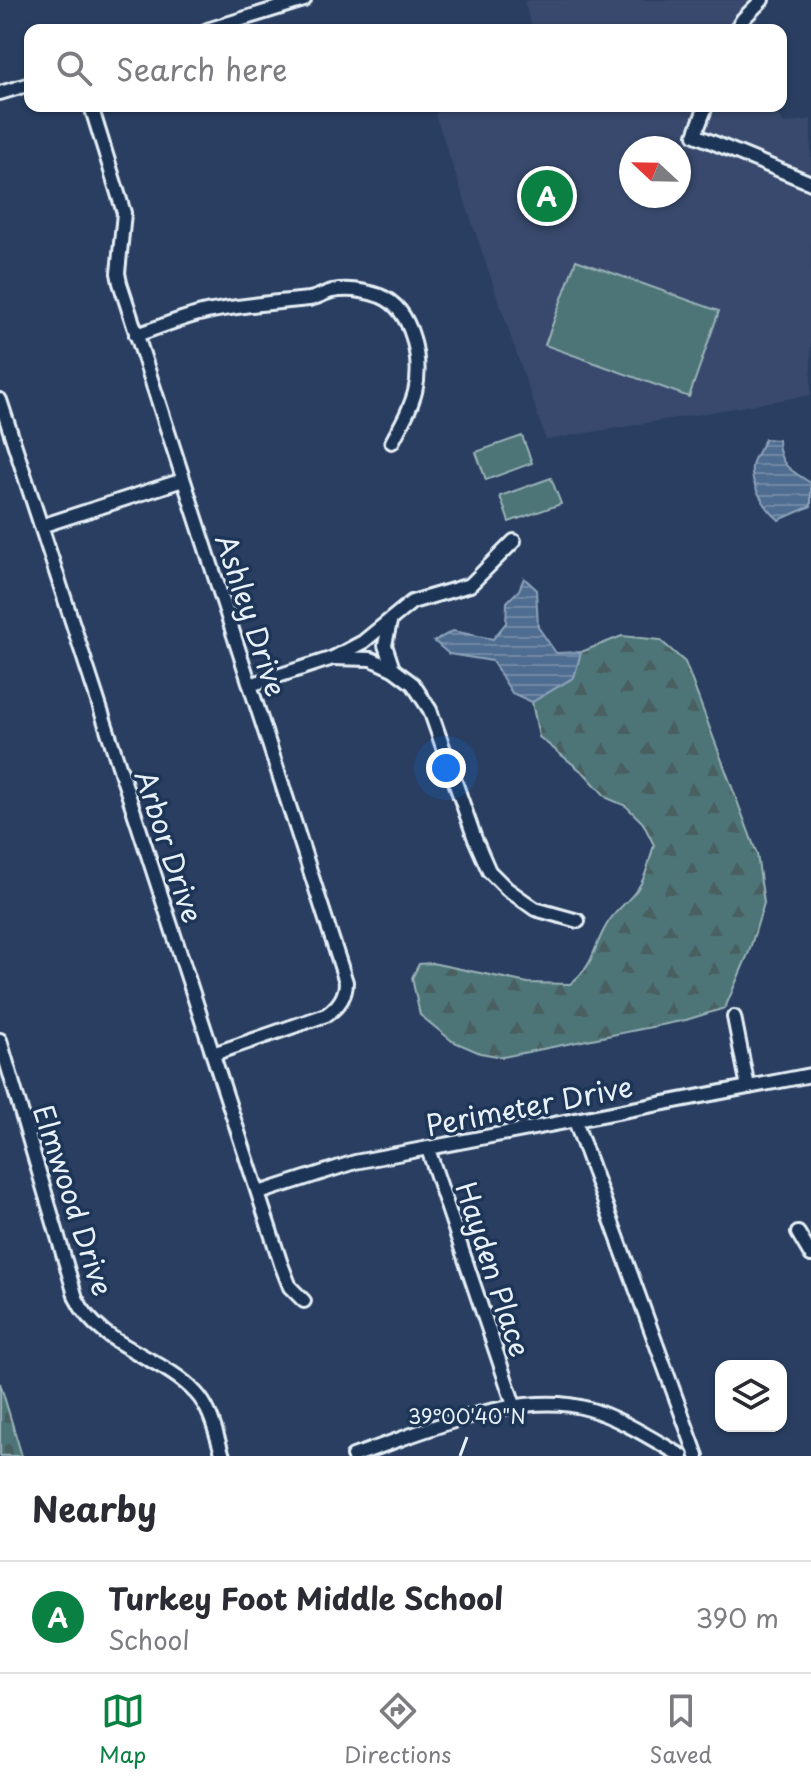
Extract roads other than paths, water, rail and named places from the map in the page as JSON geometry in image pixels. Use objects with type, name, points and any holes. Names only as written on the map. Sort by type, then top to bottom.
[{"type":"street","points":[[226,24],[304,0]]},
{"type":"street","points":[[740,24],[762,0]]},
{"type":"street","points":[[0,93],[24,86]]},
{"type":"street","name":"Ashley Drive","points":[[93,112],[121,199],[123,224],[118,273],[346,989],[340,1003],[326,1015],[213,1054]]},
{"type":"street","points":[[704,112],[695,135],[811,183]]},
{"type":"street","points":[[136,335],[210,311],[312,298],[332,291],[352,290],[379,296],[395,305],[407,322],[416,347],[419,377],[415,399],[392,442]]},
{"type":"street","name":"Arbor Drive","points":[[0,400],[290,1287],[304,1301]]},
{"type":"street","points":[[41,526],[183,480]]},
{"type":"street","points":[[250,685],[333,658],[363,642],[421,598],[470,585],[514,541]]},
{"type":"street","points":[[390,622],[385,645],[393,669]]},
{"type":"street","points":[[333,658],[371,659],[393,669],[413,684],[430,710],[489,871],[507,889],[535,909],[578,921]]},
{"type":"street","points":[[734,1017],[748,1087]]},
{"type":"street","name":"Elmwood Drive","points":[[0,1040],[82,1311],[108,1335],[197,1394],[210,1415],[223,1456]]},
{"type":"street","name":"Perimeter Drive","points":[[259,1193],[355,1162],[811,1075]]},
{"type":"street","points":[[575,1121],[697,1456]]},
{"type":"street","name":"Hayden Place","points":[[428,1149],[514,1405]]},
{"type":"street","points":[[798,1233],[811,1255]]},
{"type":"street","points":[[353,1456],[514,1405],[555,1402],[585,1407],[624,1423],[676,1453],[690,1435]]},
{"type":"place","name":"Turkey Foot Middle School","points":[[547,196]]}]
